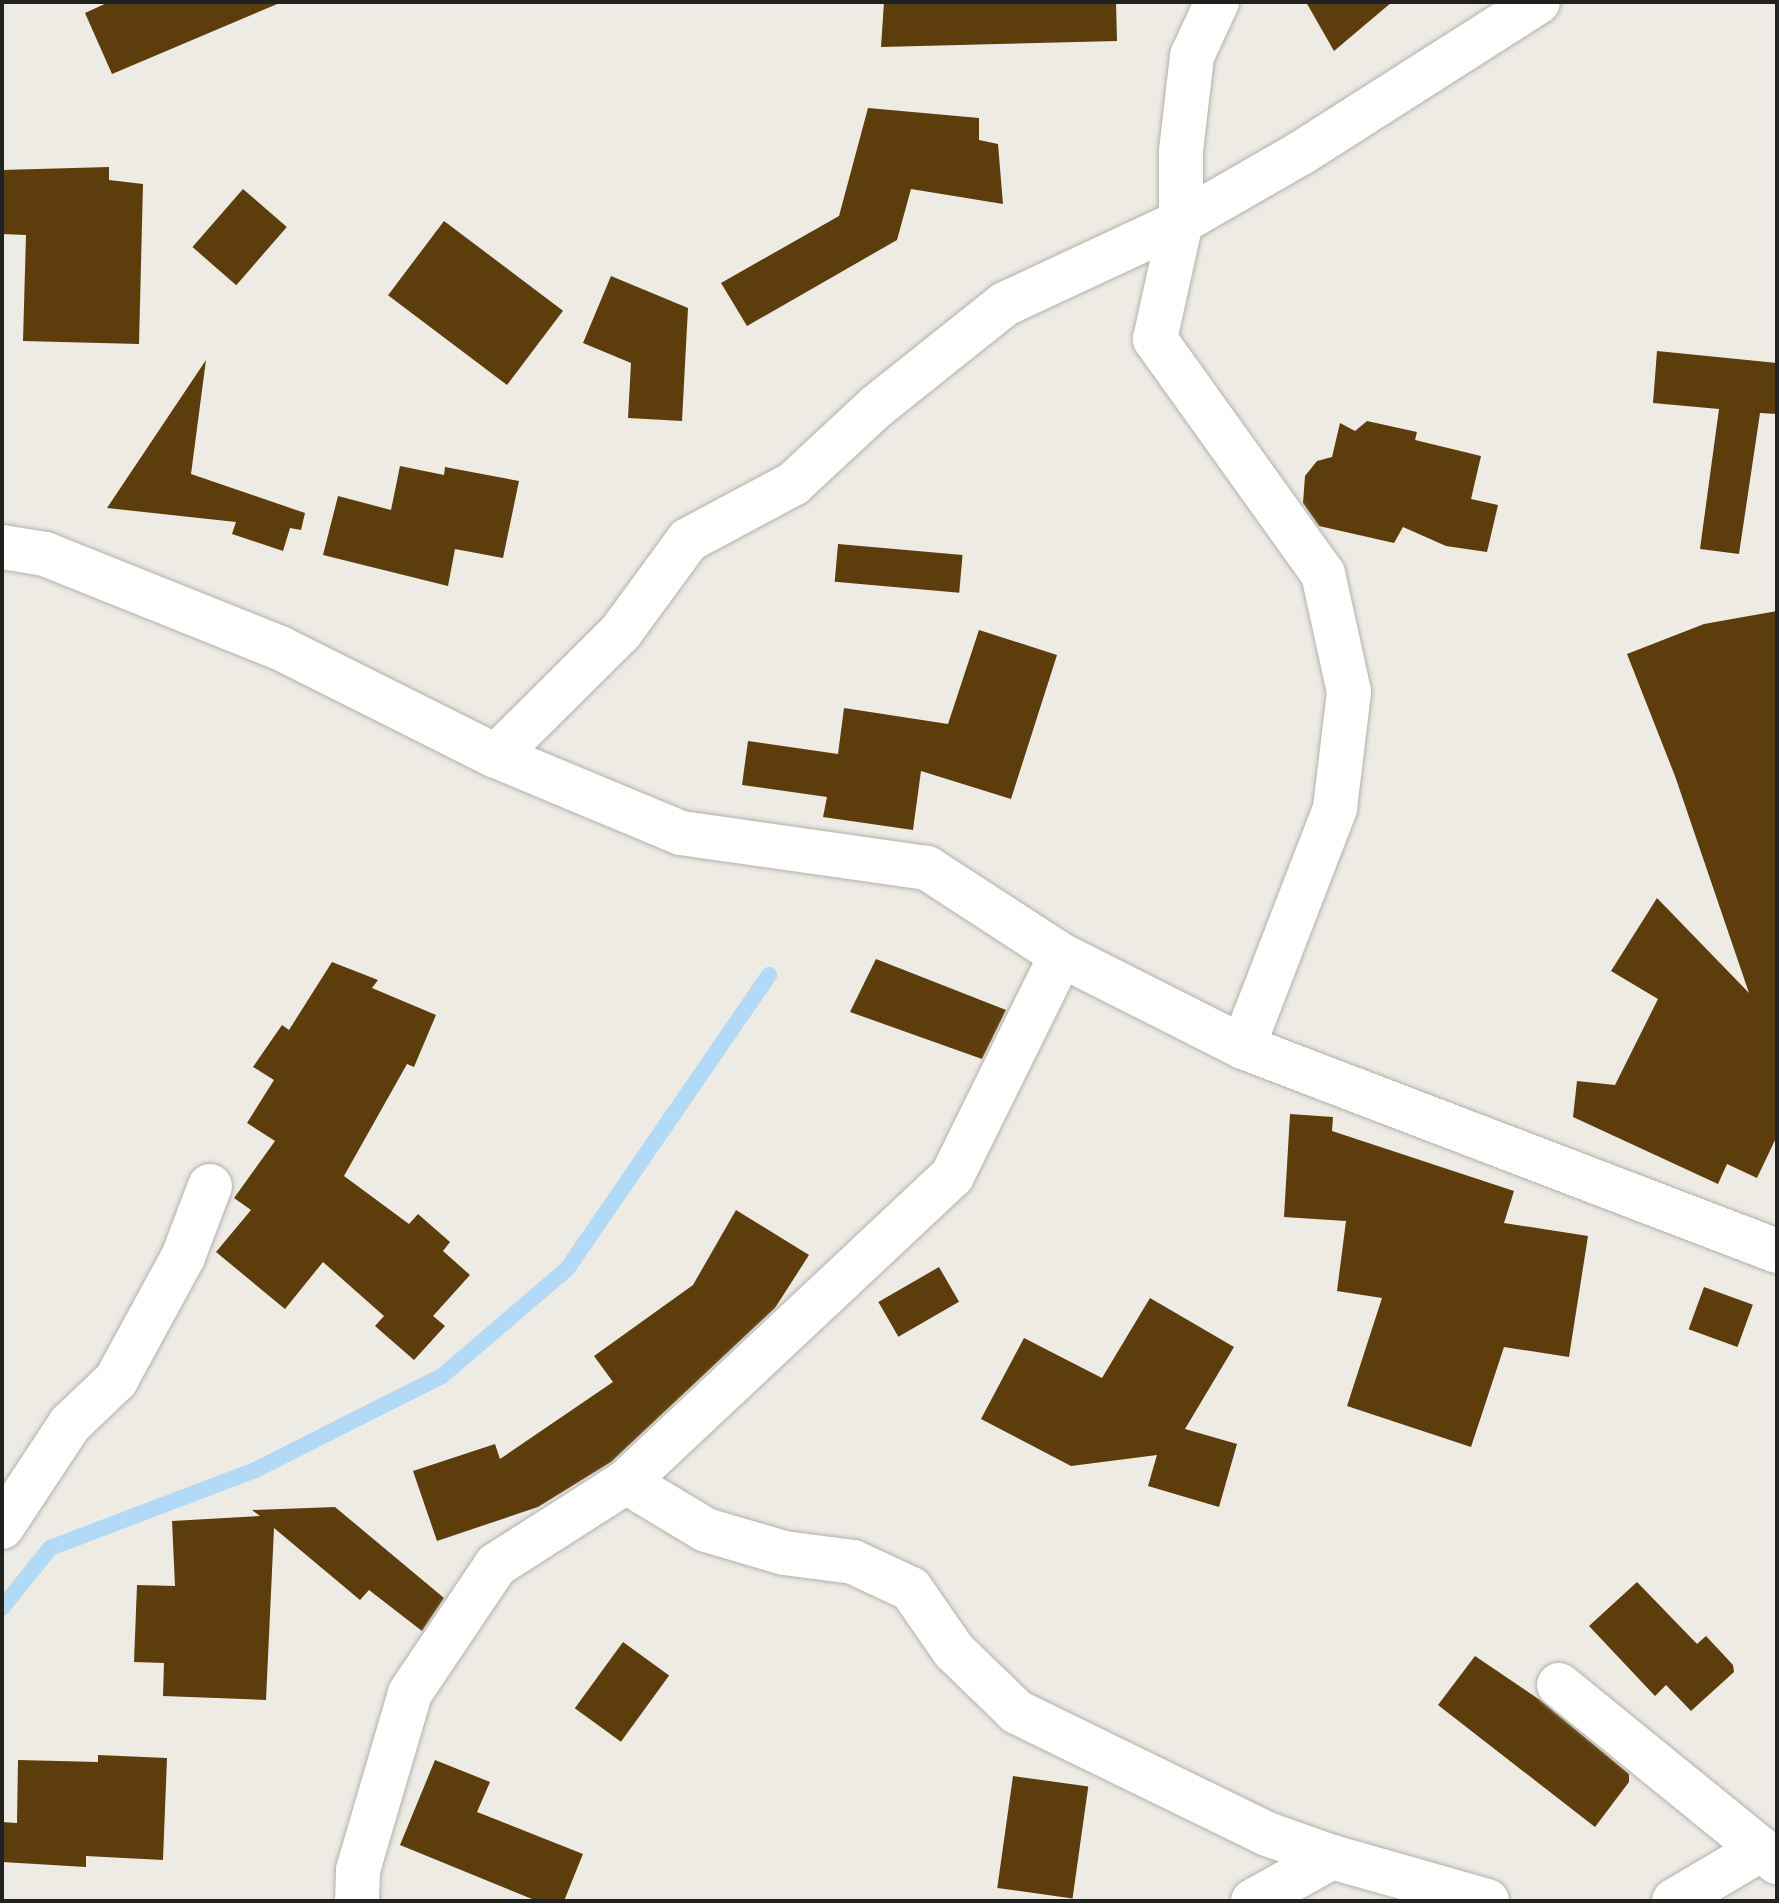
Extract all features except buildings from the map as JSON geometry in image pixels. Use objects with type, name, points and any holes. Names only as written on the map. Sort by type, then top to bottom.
[{"type":"street","points":[[1217,2],[1192,56],[1181,151],[1181,222],[1155,339],[1323,574],[1349,692],[1335,808],[1243,1047]]},
{"type":"street","points":[[496,756],[620,633],[688,540],[793,484],[877,406],[1005,304],[1181,222],[1301,153],[1538,2]]},
{"type":"street","points":[[2,547],[45,554],[280,648],[496,756],[681,833],[927,868],[1061,955],[1243,1047],[1777,1251]]},
{"type":"street","points":[[357,1901],[358,1870],[410,1693],[496,1565],[626,1482],[952,1176],[1061,955]]},
{"type":"street","points":[[2,1527],[70,1424],[116,1380],[183,1257],[210,1186]]},
{"type":"street","points":[[626,1482],[706,1530],[784,1553],[853,1562],[911,1589],[954,1651],[1017,1712],[1212,1809],[1332,1857],[1487,1901]]},
{"type":"street","points":[[1559,1685],[1645,1750],[1768,1856],[1674,1901]]},
{"type":"street","points":[[1253,1901],[1332,1857]]},
{"type":"waterway","points":[[2,1608],[50,1548],[255,1470],[442,1376],[567,1269],[769,975]]}]
